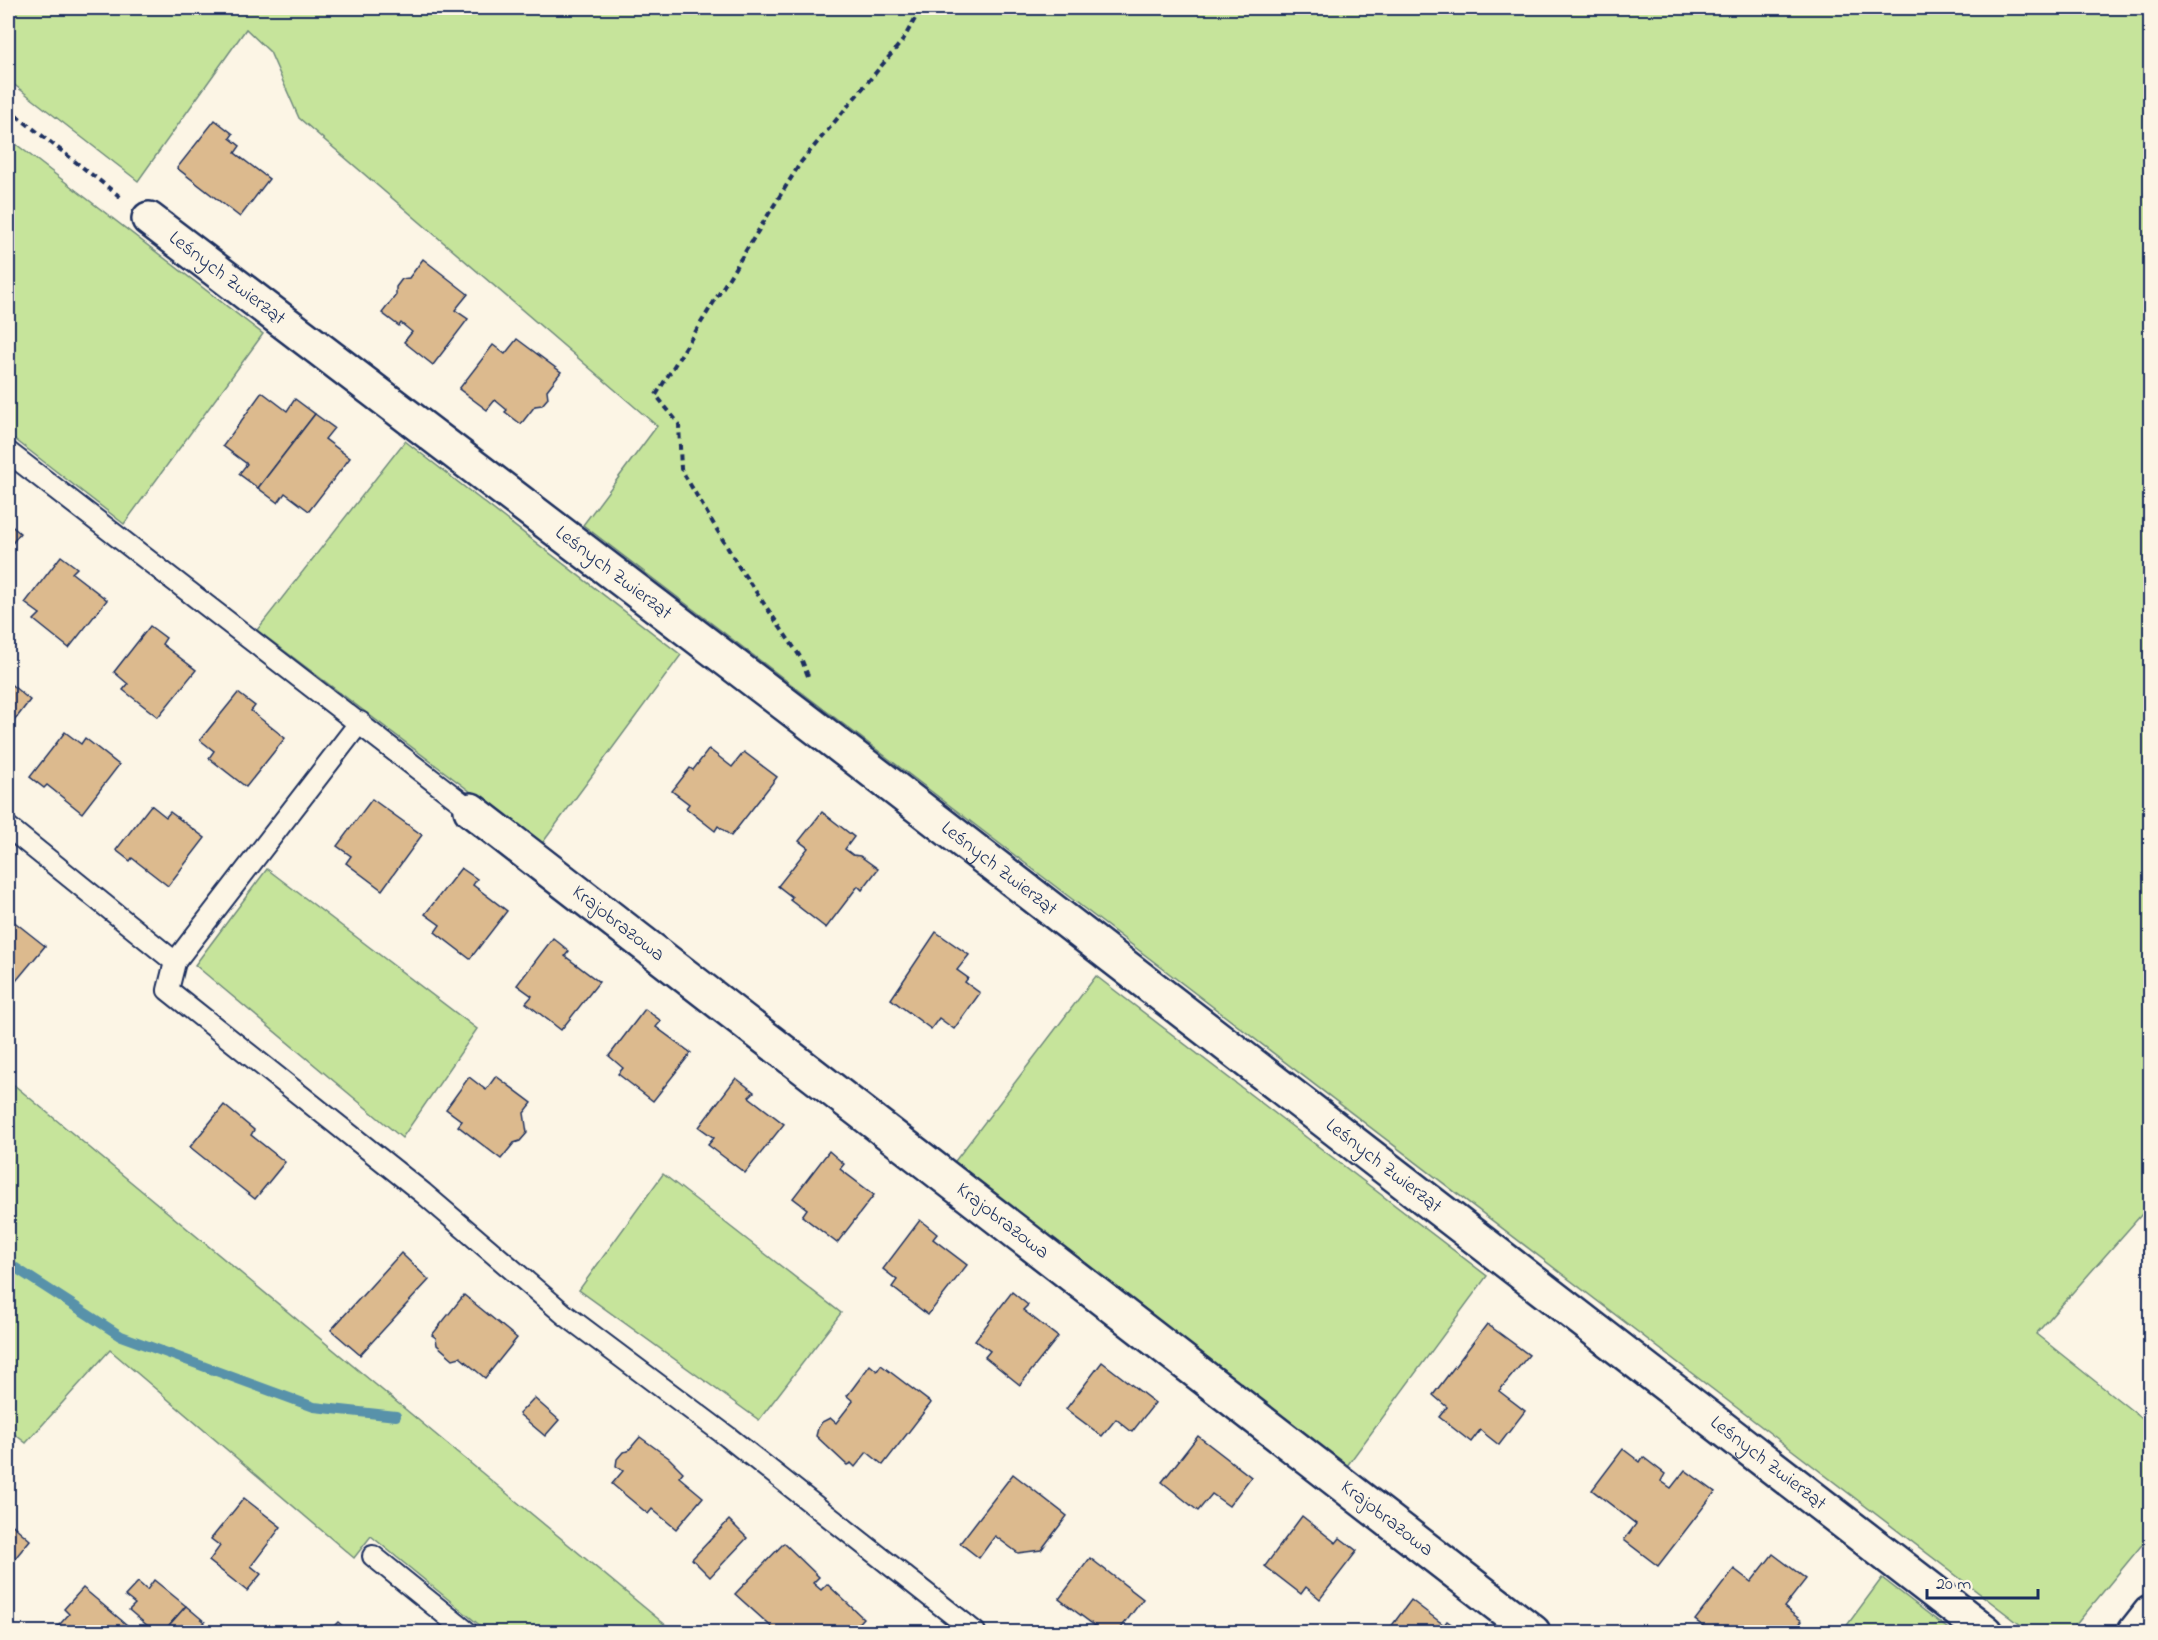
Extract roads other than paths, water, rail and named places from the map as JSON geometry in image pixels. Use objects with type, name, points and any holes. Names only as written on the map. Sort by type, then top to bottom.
[{"type":"street","name":"Leśnych Zwierząt","points":[[149,219],[827,736],[1986,1632]]},
{"type":"street","name":"Krajobrazowa","points":[[471,810],[1533,1632]]},
{"type":"street","points":[[2135,1632],[2151,1613]]},
{"type":"lane","points":[[8,452],[471,810]]},
{"type":"lane","points":[[360,722],[175,962],[168,990],[423,1192],[564,1314],[728,1437],[975,1632]]},
{"type":"lane","points":[[8,827],[175,962]]},
{"type":"lane","points":[[373,1556],[467,1632]]},
{"type":"waterway","points":[[8,1263],[121,1336],[314,1407],[396,1416]]}]
